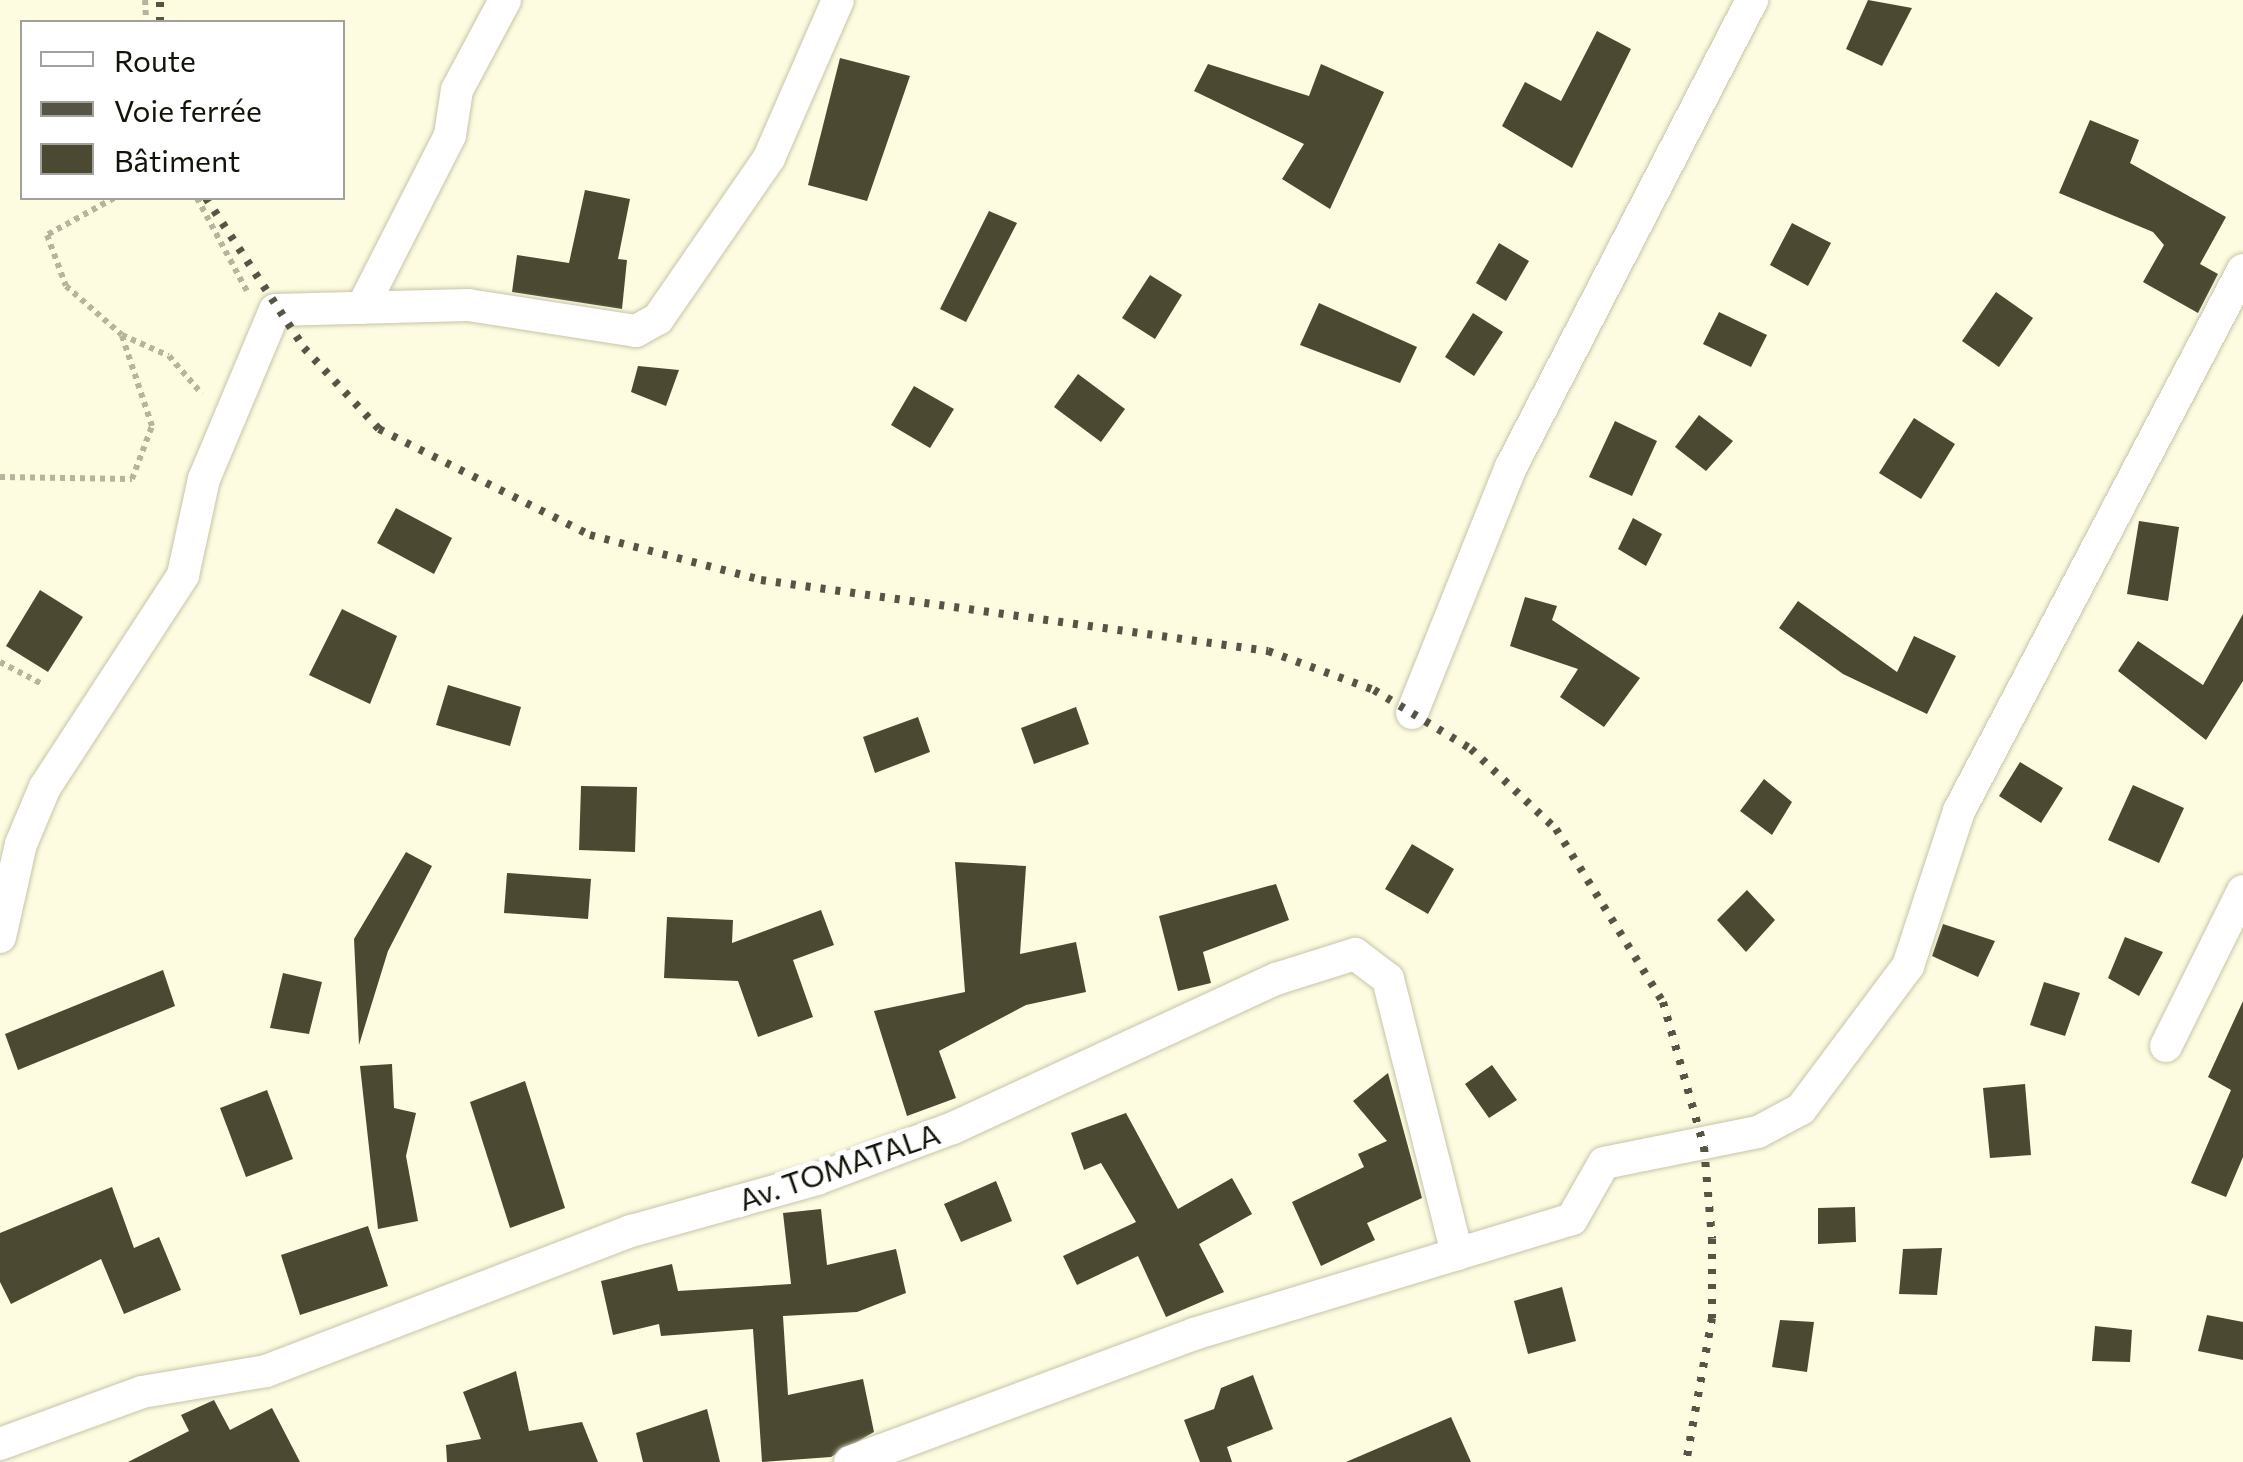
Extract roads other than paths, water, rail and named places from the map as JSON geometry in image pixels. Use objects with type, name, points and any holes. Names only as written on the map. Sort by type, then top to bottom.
[{"type":"street","points":[[362,308],[450,135],[457,90],[505,0]]},
{"type":"street","points":[[0,937],[20,844],[45,788],[183,576],[225,419],[275,310],[468,306],[604,332],[658,319],[769,158],[838,0]]},
{"type":"street","points":[[1412,714],[1511,467],[1752,0]]},
{"type":"street","points":[[850,1462],[1194,1334],[1572,1219],[1604,1163],[1758,1132],[1821,1089],[1908,966],[1959,812],[2243,270]]},
{"type":"street","points":[[2166,1046],[2243,891]]},
{"type":"street","name":"Av. TOMATALA","points":[[0,1444],[161,1387],[266,1371],[631,1231],[817,1179],[953,1128],[1276,979],[1356,954],[1388,978],[1457,1254]]},
{"type":"railway","points":[[160,0],[160,20]]},
{"type":"railway","points":[[207,200],[304,348],[379,429],[590,535],[761,580],[1268,651],[1374,690],[1471,749],[1556,829],[1663,1002],[1704,1147],[1712,1239],[1712,1318],[1686,1462]]}]
